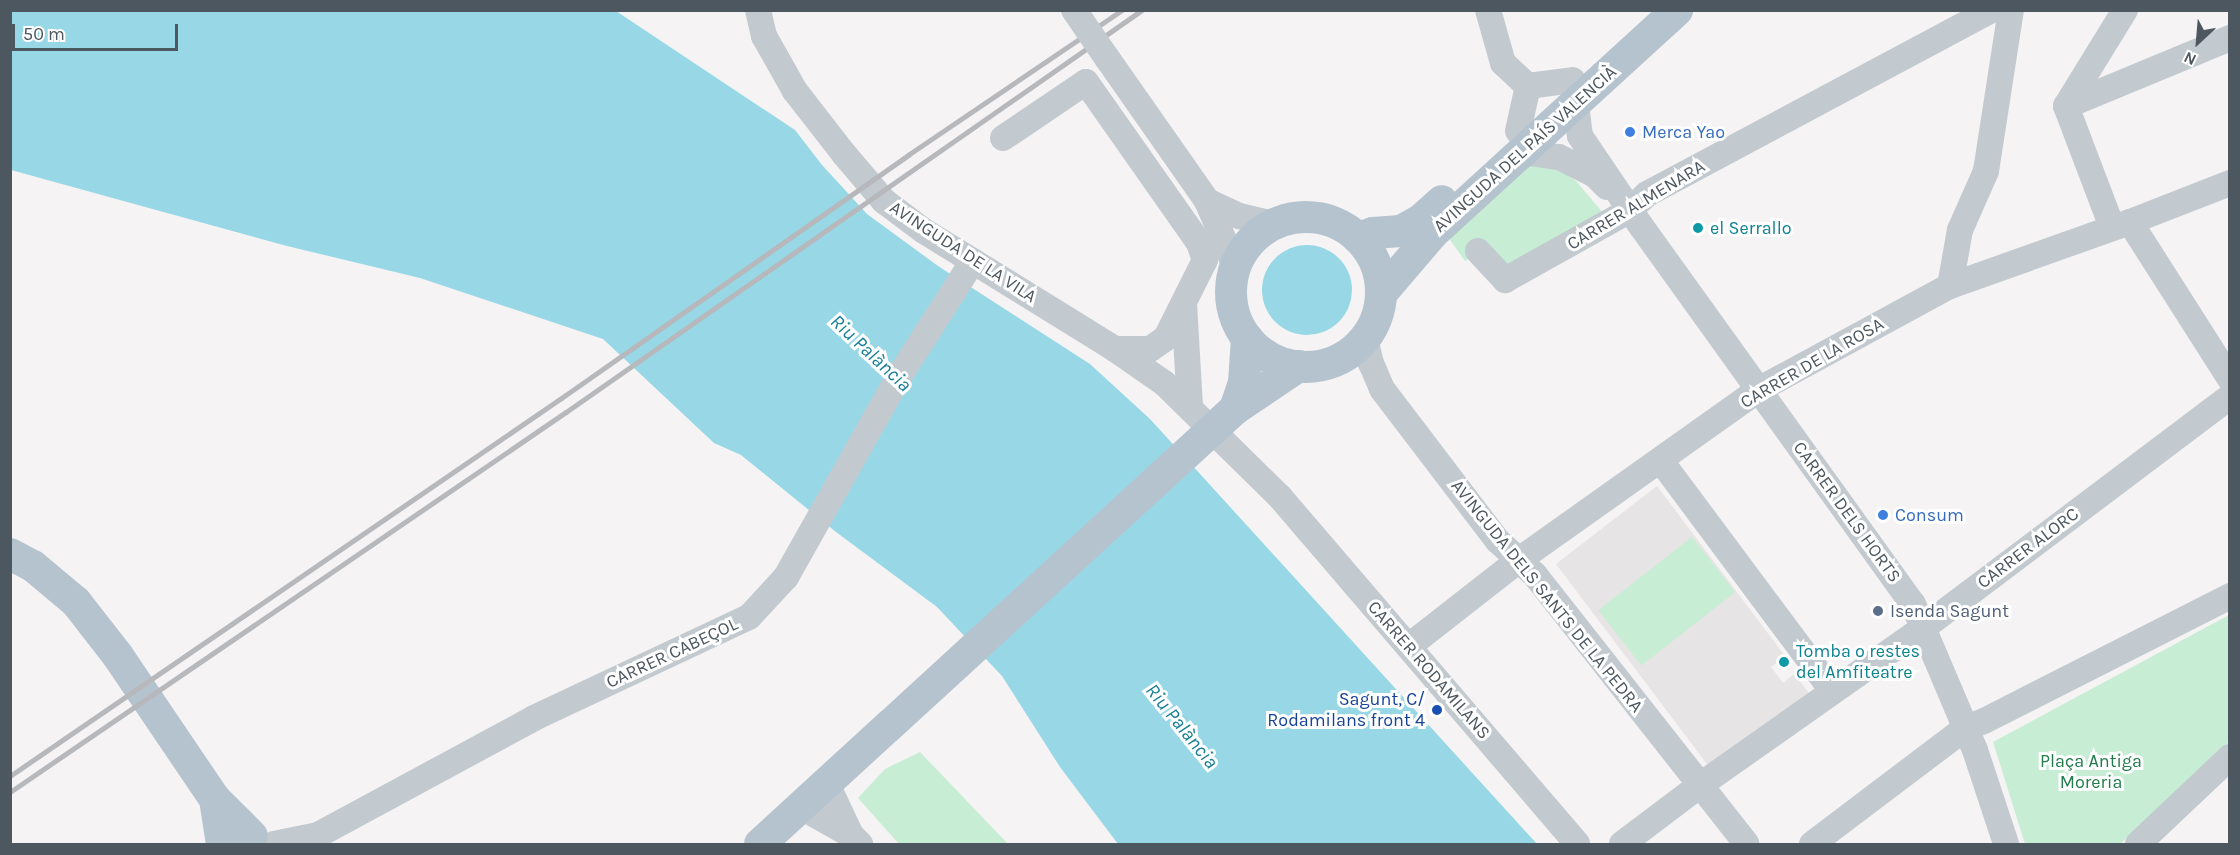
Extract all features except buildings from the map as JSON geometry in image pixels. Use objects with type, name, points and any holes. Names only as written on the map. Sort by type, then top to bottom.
[{"type":"main road","name":"AVINGUDA DEL PAÍS VALENCIÀ","points":[[1574,92],[1649,10]]},
{"type":"main road","name":"AVINGUDA DEL PAÍS VALENCIÀ","points":[[1381,294],[1432,234],[1521,141],[1574,92],[1677,10]]},
{"type":"main road","name":"AVINGUDA DEL PAÍS VALENCIÀ","points":[[1358,238],[1372,233],[1401,231],[1421,220],[1521,141]]},
{"type":"main road","points":[[1297,216],[1318,218],[1340,226],[1358,238],[1373,255],[1380,273],[1381,294],[1376,317],[1365,338],[1350,352],[1334,361],[1316,366],[1299,366],[1277,361],[1247,338],[1236,320],[1232,304],[1235,266],[1250,241],[1273,224],[1297,216]]},
{"type":"main road","points":[[1235,409],[1244,383],[1247,338]]},
{"type":"main road","points":[[760,844],[1235,409],[1299,366]]},
{"type":"main road","points":[[10,554],[33,566],[76,602],[118,656],[215,799],[258,842]]},
{"type":"main road","points":[[215,799],[222,844]]},
{"type":"street","name":"AVINGUDA DE LA VILA","points":[[758,10],[764,36],[778,63],[844,154],[884,201],[924,231],[1115,349],[1164,383],[1190,408]]},
{"type":"street","points":[[1074,10],[1207,201],[1235,266]]},
{"type":"street","points":[[1488,10],[1503,63],[1528,86],[1574,92]]},
{"type":"street","name":"CARRER ALMENARA","points":[[1478,251],[1505,280],[1630,210],[1647,194],[1992,10]]},
{"type":"street","points":[[1950,286],[1960,230],[1986,171],[2011,10]]},
{"type":"street","points":[[2066,106],[2120,13]]},
{"type":"street","points":[[2066,106],[2229,38]]},
{"type":"street","points":[[1003,138],[1086,82],[1198,243],[1205,260],[1166,338],[1150,350],[1115,349]]},
{"type":"street","points":[[1521,141],[1528,86]]},
{"type":"street","name":"CARRER DELS HORTS","points":[[1574,92],[1580,136],[1630,210],[1913,604],[1964,729],[1975,750],[2006,844]]},
{"type":"street","points":[[2066,106],[2121,224],[2229,379]]},
{"type":"street","name":"CARRER DELS HORTS","points":[[1521,141],[1595,175],[1630,210]]},
{"type":"street","name":"CARRER DE LA ROSA","points":[[1409,646],[1519,560],[1760,389],[1950,286],[2229,183]]},
{"type":"street","points":[[1207,201],[1239,216],[1273,224]]},
{"type":"street","name":"CARRER CABEÇOL","points":[[258,842],[314,840],[534,718],[749,616],[786,578],[900,375],[973,261]]},
{"type":"street","points":[[1184,303],[1190,408]]},
{"type":"street","name":"AVINGUDA DELS SANTS DE LA PEDRA","points":[[1365,338],[1371,363],[1382,388],[1498,541],[1535,575],[1747,844]]},
{"type":"street","name":"CARRER ALORC","points":[[1622,844],[1832,690],[1923,628],[2229,397]]},
{"type":"street","name":"CARRER RODAMILANS","points":[[1190,408],[1280,497],[1577,844]]},
{"type":"street","points":[[1661,461],[1832,690]]},
{"type":"street","points":[[1812,844],[1964,729],[1984,721],[2229,596]]},
{"type":"street","points":[[2138,844],[2229,757]]},
{"type":"street","points":[[827,784],[855,840]]},
{"type":"street","points":[[801,807],[855,840]]},
{"type":"shaded area","points":[[1657,486],[1785,656],[1771,667],[1783,683],[1794,674],[1809,693],[1710,768],[1556,564]]},
{"type":"green space","points":[[1549,161],[1576,181],[1604,214],[1508,271],[1478,251],[1465,261],[1448,237],[1522,166]]},
{"type":"green space","points":[[1692,537],[1735,592],[1641,665],[1598,610]]},
{"type":"green space","name":"Plaça Antiga Moreria","points":[[2229,615],[2229,742],[2120,844],[2025,844],[1993,742]]},
{"type":"green space","points":[[920,752],[1008,844],[899,844],[858,798],[885,769]]},
{"type":"water","name":"Riu Palància","points":[[10,11],[616,11],[795,130],[822,165],[867,214],[938,266],[1090,364],[1150,419],[1537,844],[1118,844],[1060,767],[1002,676],[937,607],[836,532],[741,455],[714,443],[603,339],[420,278],[287,246],[11,170]]},
{"type":"water","points":[[1307,245],[1324,249],[1339,258],[1348,273],[1352,290],[1348,307],[1339,322],[1324,331],[1307,335],[1290,331],[1275,322],[1266,307],[1262,290],[1266,273],[1275,258],[1290,249]]},
{"type":"railway","points":[[10,776],[560,399],[908,155],[1122,10]]},
{"type":"railway","points":[[10,792],[566,412],[1142,10]]},
{"type":"place","name":"Merca Yao","points":[[1630,132]]},
{"type":"place","name":"el Serrallo","points":[[1698,228]]},
{"type":"place","name":"Consum","points":[[1883,515]]},
{"type":"place","name":"Isenda Sagunt","points":[[1878,611]]},
{"type":"place","name":"Tomba o restes del Amfiteatre","points":[[1784,662]]},
{"type":"place","name":"Sagunt, C/ Rodamilans front 4","points":[[1437,710]]}]
